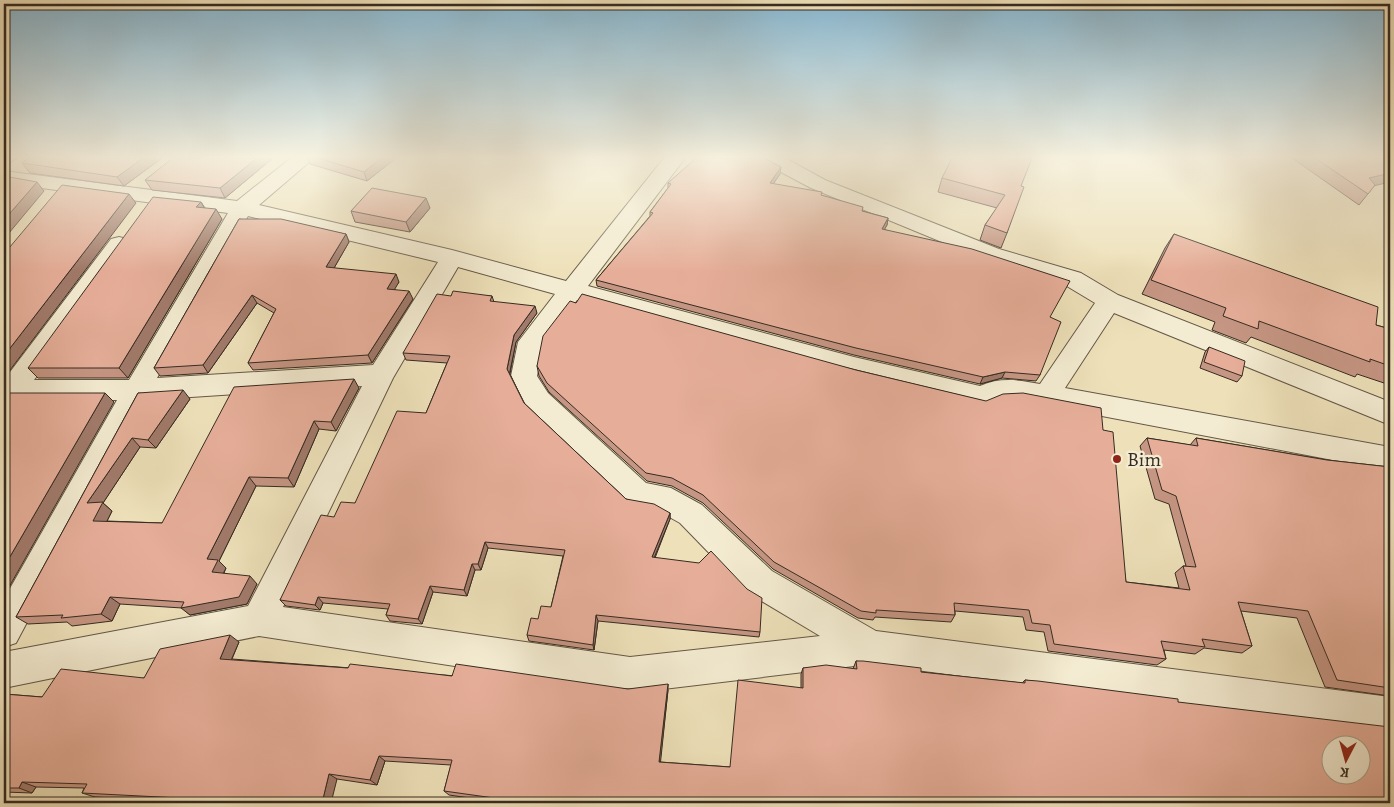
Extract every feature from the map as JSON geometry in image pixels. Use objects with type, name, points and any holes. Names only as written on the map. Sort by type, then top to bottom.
[{"type":"street","points":[[44,207],[54,196]]},
{"type":"street","points":[[6,393],[146,196]]},
{"type":"street","points":[[183,196],[452,258],[845,364],[982,396],[995,391],[1018,390],[1390,459]]},
{"type":"street","points":[[4,632],[136,390],[242,208],[257,196]]},
{"type":"street","points":[[646,196],[531,342],[524,376],[538,401],[639,495],[660,497],[691,514],[760,582],[871,646]]},
{"type":"street","points":[[847,196],[991,254],[1073,280],[1109,301],[1390,414]]},
{"type":"street","points":[[259,620],[381,375],[452,258]]},
{"type":"street","points":[[1046,396],[1109,301]]},
{"type":"street","points":[[6,393],[136,390],[381,375]]},
{"type":"street","points":[[4,670],[259,620],[630,674],[871,646],[1390,715]]},
{"type":"building","points":[[4,196],[25,196],[4,220]]},
{"type":"building","points":[[53,196],[128,196],[4,356],[4,254]]},
{"type":"building","points":[[365,196],[413,196],[426,198],[406,222],[351,211]]},
{"type":"building","points":[[662,196],[823,196],[863,207],[862,211],[888,218],[882,229],[972,249],[1070,281],[1050,317],[1061,322],[1040,375],[1005,372],[983,377],[856,348],[596,280],[653,213],[650,212]]},
{"type":"building","points":[[1005,196],[1021,196],[1007,233],[985,225]]},
{"type":"building","points":[[153,197],[201,202],[196,207],[216,209],[119,368],[28,368]]},
{"type":"building","points":[[239,219],[281,219],[346,234],[326,267],[396,274],[387,289],[409,291],[368,355],[248,363],[276,309],[252,295],[203,365],[154,368]]},
{"type":"building","points":[[1174,234],[1378,307],[1376,325],[1390,329],[1390,366],[1370,359],[1370,362],[1259,321],[1258,329],[1223,316],[1226,308],[1151,280]]},
{"type":"building","points":[[453,291],[492,296],[490,301],[535,306],[514,335],[507,369],[524,403],[626,499],[654,504],[670,513],[652,557],[699,563],[711,551],[747,589],[762,598],[760,632],[596,615],[593,645],[527,635],[531,618],[538,619],[541,606],[551,607],[565,550],[485,542],[478,564],[472,564],[464,590],[430,586],[418,619],[386,615],[390,604],[318,597],[315,605],[280,600],[321,515],[334,517],[341,502],[355,503],[397,411],[426,413],[450,356],[403,353],[437,294],[451,296]]},
{"type":"building","points":[[582,294],[856,370],[986,401],[1003,394],[1023,393],[1101,408],[1103,430],[1113,432],[1126,582],[1190,590],[1183,566],[1196,567],[1176,496],[1162,490],[1147,438],[1198,446],[1196,438],[1327,460],[1390,467],[1390,688],[1337,680],[1308,611],[1238,602],[1252,646],[1202,639],[1205,647],[1161,641],[1166,659],[1054,644],[1050,625],[1032,623],[1029,610],[954,603],[955,615],[876,610],[876,613],[861,611],[774,562],[703,495],[672,478],[646,473],[547,383],[537,366],[543,336],[570,301],[576,303]]},
{"type":"building","points":[[1209,347],[1245,361],[1242,376],[1204,362]]},
{"type":"building","points":[[354,379],[331,422],[314,421],[288,478],[249,477],[207,559],[218,560],[212,572],[250,576],[239,597],[181,608],[184,602],[110,597],[101,614],[61,618],[63,615],[16,617],[138,393],[183,390],[148,440],[132,438],[87,503],[103,502],[93,521],[162,523],[234,387]]},
{"type":"building","points":[[10,393],[105,393],[4,567],[4,400]]},
{"type":"building","points":[[230,635],[220,659],[348,668],[350,664],[452,676],[456,664],[628,689],[668,684],[659,762],[730,767],[738,680],[803,688],[803,668],[826,665],[857,669],[856,661],[863,661],[921,668],[921,672],[1025,683],[1025,680],[1038,681],[1178,699],[1178,702],[1390,727],[1390,803],[530,803],[444,791],[452,760],[379,756],[370,780],[329,774],[322,803],[199,803],[199,799],[82,793],[87,784],[22,782],[19,788],[4,788],[4,694],[42,697],[61,669],[144,678],[160,649]]},
{"type":"place","name":"Bim","points":[[1117,459]]}]
